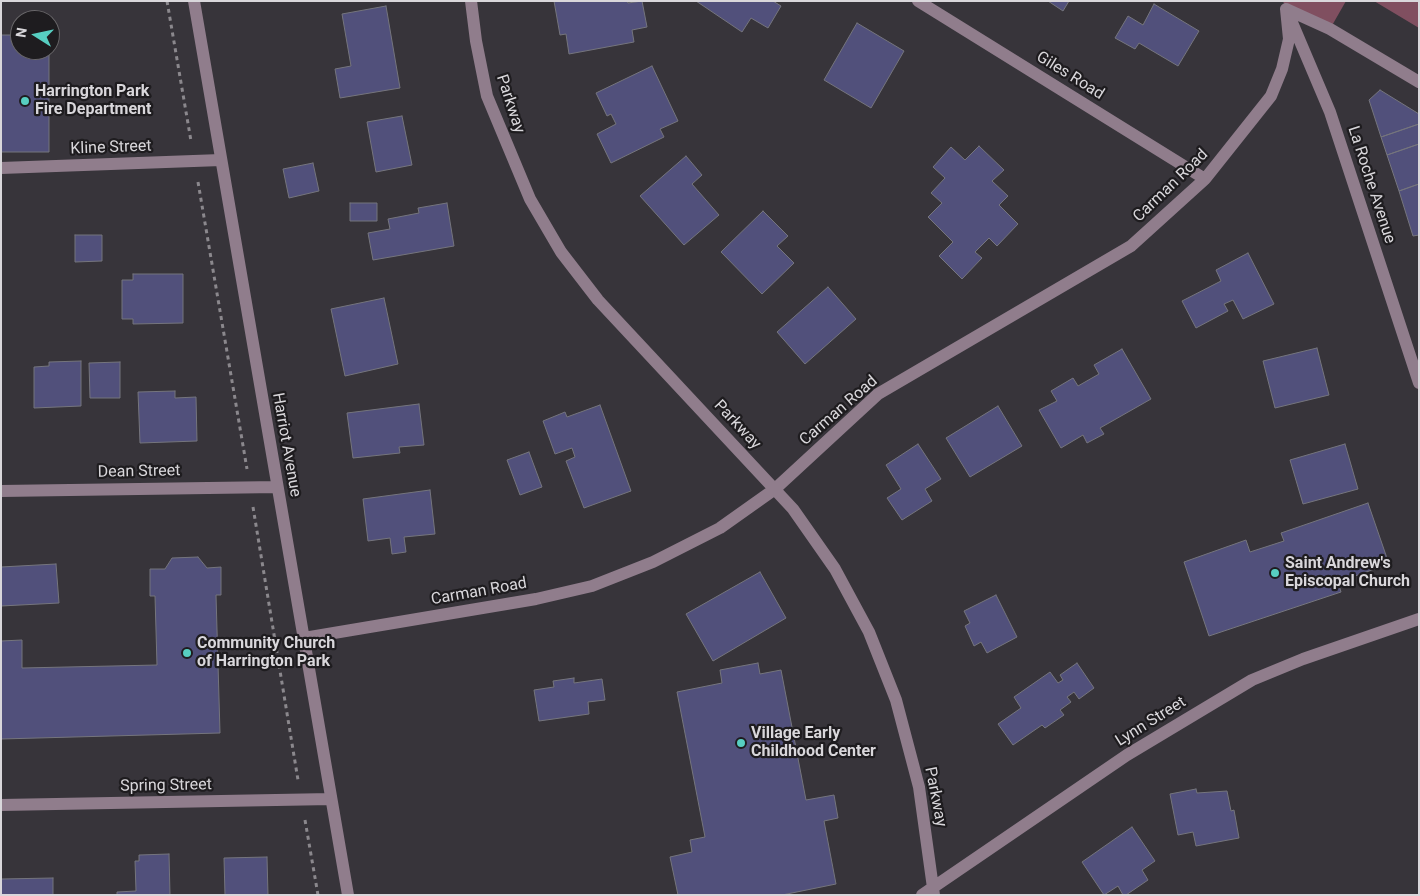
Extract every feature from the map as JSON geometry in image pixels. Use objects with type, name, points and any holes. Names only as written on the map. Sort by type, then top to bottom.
[{"type":"street","name":"Harriot Avenue","points":[[194,1],[276,487],[348,895]]},
{"type":"street","name":"Parkway","points":[[471,1],[476,41],[487,96],[530,199],[561,252],[598,300],[793,509],[835,569],[869,632],[896,700],[919,787],[934,890]]},
{"type":"street","name":"Giles Road","points":[[918,1],[1206,179]]},
{"type":"street","name":"Carman Road","points":[[304,638],[536,599],[592,586],[653,562],[720,528],[775,489],[878,394],[1132,246],[1206,179],[1271,96],[1282,69],[1289,39],[1284,5]]},
{"type":"street","points":[[1284,5],[1330,29],[1419,82]]},
{"type":"street","name":"La Roche Avenue","points":[[1284,5],[1330,112],[1419,383]]},
{"type":"street","name":"Kline Street","points":[[1,168],[221,160]]},
{"type":"street","name":"Dean Street","points":[[1,491],[276,487]]},
{"type":"street","name":"Lynn Street","points":[[922,895],[934,890],[1127,755],[1252,680],[1304,659],[1419,620]]},
{"type":"street","name":"Spring Street","points":[[1,804],[331,799]]},
{"type":"path","points":[[167,1],[318,895]]},
{"type":"shaded area","points":[[1283,1],[1346,1],[1330,29],[1286,9]]},
{"type":"shaded area","points":[[1374,1],[1419,1],[1419,28]]},
{"type":"building","points":[[554,1],[627,1],[628,3],[642,1],[647,27],[632,30],[634,42],[569,54],[566,34],[560,35]]},
{"type":"building","points":[[696,1],[773,1],[781,6],[768,28],[751,18],[742,32]]},
{"type":"building","points":[[1048,1],[1069,1],[1063,11]]},
{"type":"building","points":[[1154,4],[1199,31],[1178,66],[1139,43],[1135,49],[1115,38],[1128,16],[1143,25]]},
{"type":"building","points":[[386,6],[400,88],[340,98],[335,69],[351,66],[342,14]]},
{"type":"building","points":[[857,23],[904,51],[871,108],[824,80]]},
{"type":"building","name":"Harrington Park Fire Department","points":[[1,35],[10,35],[10,60],[49,60],[49,152],[1,152]]},
{"type":"building","points":[[652,66],[678,121],[660,129],[664,137],[611,163],[597,134],[616,124],[611,114],[607,116],[596,93]]},
{"type":"building","points":[[1380,90],[1419,114],[1419,124],[1381,137],[1369,100]]},
{"type":"building","points":[[402,116],[412,165],[376,172],[367,122]]},
{"type":"building","points":[[1419,124],[1419,144],[1387,155],[1381,137]]},
{"type":"building","points":[[1419,144],[1419,184],[1399,191],[1387,155]]},
{"type":"building","points":[[979,146],[1004,170],[992,181],[1008,196],[999,205],[1018,224],[997,246],[989,238],[975,252],[982,258],[962,279],[939,256],[953,242],[928,217],[942,203],[931,193],[945,178],[933,167],[951,147],[965,160]]},
{"type":"building","points":[[686,156],[702,175],[692,184],[719,215],[684,245],[640,196]]},
{"type":"building","points":[[313,163],[319,191],[289,198],[283,169]]},
{"type":"building","points":[[1419,184],[1419,235],[1413,236],[1399,191]]},
{"type":"building","points":[[350,203],[377,203],[377,221],[350,221]]},
{"type":"building","points":[[447,203],[454,246],[373,260],[368,233],[390,229],[388,219],[419,213],[418,208]]},
{"type":"building","points":[[763,211],[788,236],[777,246],[794,263],[762,294],[721,252]]},
{"type":"building","points":[[75,235],[102,235],[102,261],[75,262]]},
{"type":"building","points":[[1248,253],[1274,304],[1243,319],[1233,300],[1224,304],[1228,311],[1196,328],[1182,301],[1221,281],[1216,270]]},
{"type":"building","points":[[133,274],[183,274],[183,323],[133,324],[133,319],[122,319],[122,280],[133,280]]},
{"type":"building","points":[[828,287],[856,319],[805,364],[777,332]]},
{"type":"building","points":[[384,298],[398,364],[345,376],[331,309]]},
{"type":"building","points":[[1317,348],[1329,395],[1275,408],[1263,361]]},
{"type":"building","points":[[1122,349],[1151,399],[1100,428],[1104,434],[1087,443],[1083,435],[1061,448],[1039,410],[1057,401],[1051,391],[1073,378],[1078,386],[1099,374],[1094,365]]},
{"type":"building","points":[[81,361],[81,406],[34,408],[34,367],[49,366],[49,362]]},
{"type":"building","points":[[120,362],[120,398],[90,398],[89,363]]},
{"type":"building","points":[[175,391],[175,398],[196,397],[197,441],[140,443],[138,392]]},
{"type":"building","points":[[419,404],[424,445],[399,447],[400,453],[353,458],[347,413]]},
{"type":"building","points":[[600,405],[631,491],[584,508],[566,461],[575,457],[572,448],[555,454],[543,421],[565,412],[567,417]]},
{"type":"building","points":[[998,406],[1022,446],[970,477],[946,438]]},
{"type":"building","points":[[918,444],[941,479],[925,489],[932,501],[902,520],[887,498],[901,489],[886,465]]},
{"type":"building","points":[[1345,444],[1358,489],[1303,504],[1290,460]]},
{"type":"building","points":[[529,452],[542,487],[520,495],[507,460]]},
{"type":"building","points":[[430,490],[435,534],[404,537],[406,552],[392,554],[390,538],[368,541],[363,499]]},
{"type":"building","name":"Saint Andrew's Episcopal Church","points":[[1368,503],[1389,564],[1338,582],[1341,592],[1209,636],[1184,562],[1246,540],[1250,552],[1284,541],[1281,533]]},
{"type":"building","name":"Community Church of Harrington Park","points":[[198,557],[207,568],[221,567],[221,595],[216,595],[220,733],[1,739],[1,641],[22,640],[22,668],[157,665],[155,596],[150,596],[150,569],[165,569],[172,558]]},
{"type":"building","points":[[56,564],[59,603],[1,606],[1,567]]},
{"type":"building","points":[[760,572],[786,618],[713,661],[686,614]]},
{"type":"building","points":[[996,595],[1017,637],[987,653],[981,642],[974,646],[965,626],[970,623],[964,611]]},
{"type":"building","name":"Village Early Childhood Center","points":[[758,663],[760,674],[781,670],[806,800],[834,795],[838,818],[824,821],[836,884],[782,895],[678,895],[670,857],[692,852],[690,840],[705,837],[677,692],[722,683],[720,670]]},
{"type":"building","points":[[1077,663],[1094,688],[1079,699],[1074,692],[1067,697],[1071,702],[1060,710],[1064,715],[1045,728],[1042,725],[1013,745],[998,724],[1021,708],[1014,697],[1050,672],[1058,683],[1063,680],[1060,675]]},
{"type":"building","points":[[574,678],[574,683],[602,679],[605,700],[588,702],[589,714],[539,721],[534,690],[554,687],[553,681]]},
{"type":"building","points":[[1196,789],[1197,793],[1227,791],[1231,811],[1234,810],[1239,838],[1196,846],[1193,832],[1178,835],[1170,794]]},
{"type":"building","points":[[1132,827],[1155,861],[1142,870],[1148,880],[1126,895],[1123,895],[1118,886],[1104,895],[1082,862]]},
{"type":"building","points":[[169,854],[170,895],[117,895],[117,892],[136,891],[135,861],[139,861],[139,855]]},
{"type":"building","points":[[267,857],[268,895],[225,895],[224,858]]},
{"type":"building","points":[[53,878],[53,895],[1,895],[1,879]]},
{"type":"place","name":"Harrington Park Fire Department","points":[[25,101]]},
{"type":"place","name":"Saint Andrew's Episcopal Church","points":[[1275,573]]},
{"type":"place","name":"Community Church of Harrington Park","points":[[187,653]]},
{"type":"place","name":"Village Early Childhood Center","points":[[741,743]]}]
